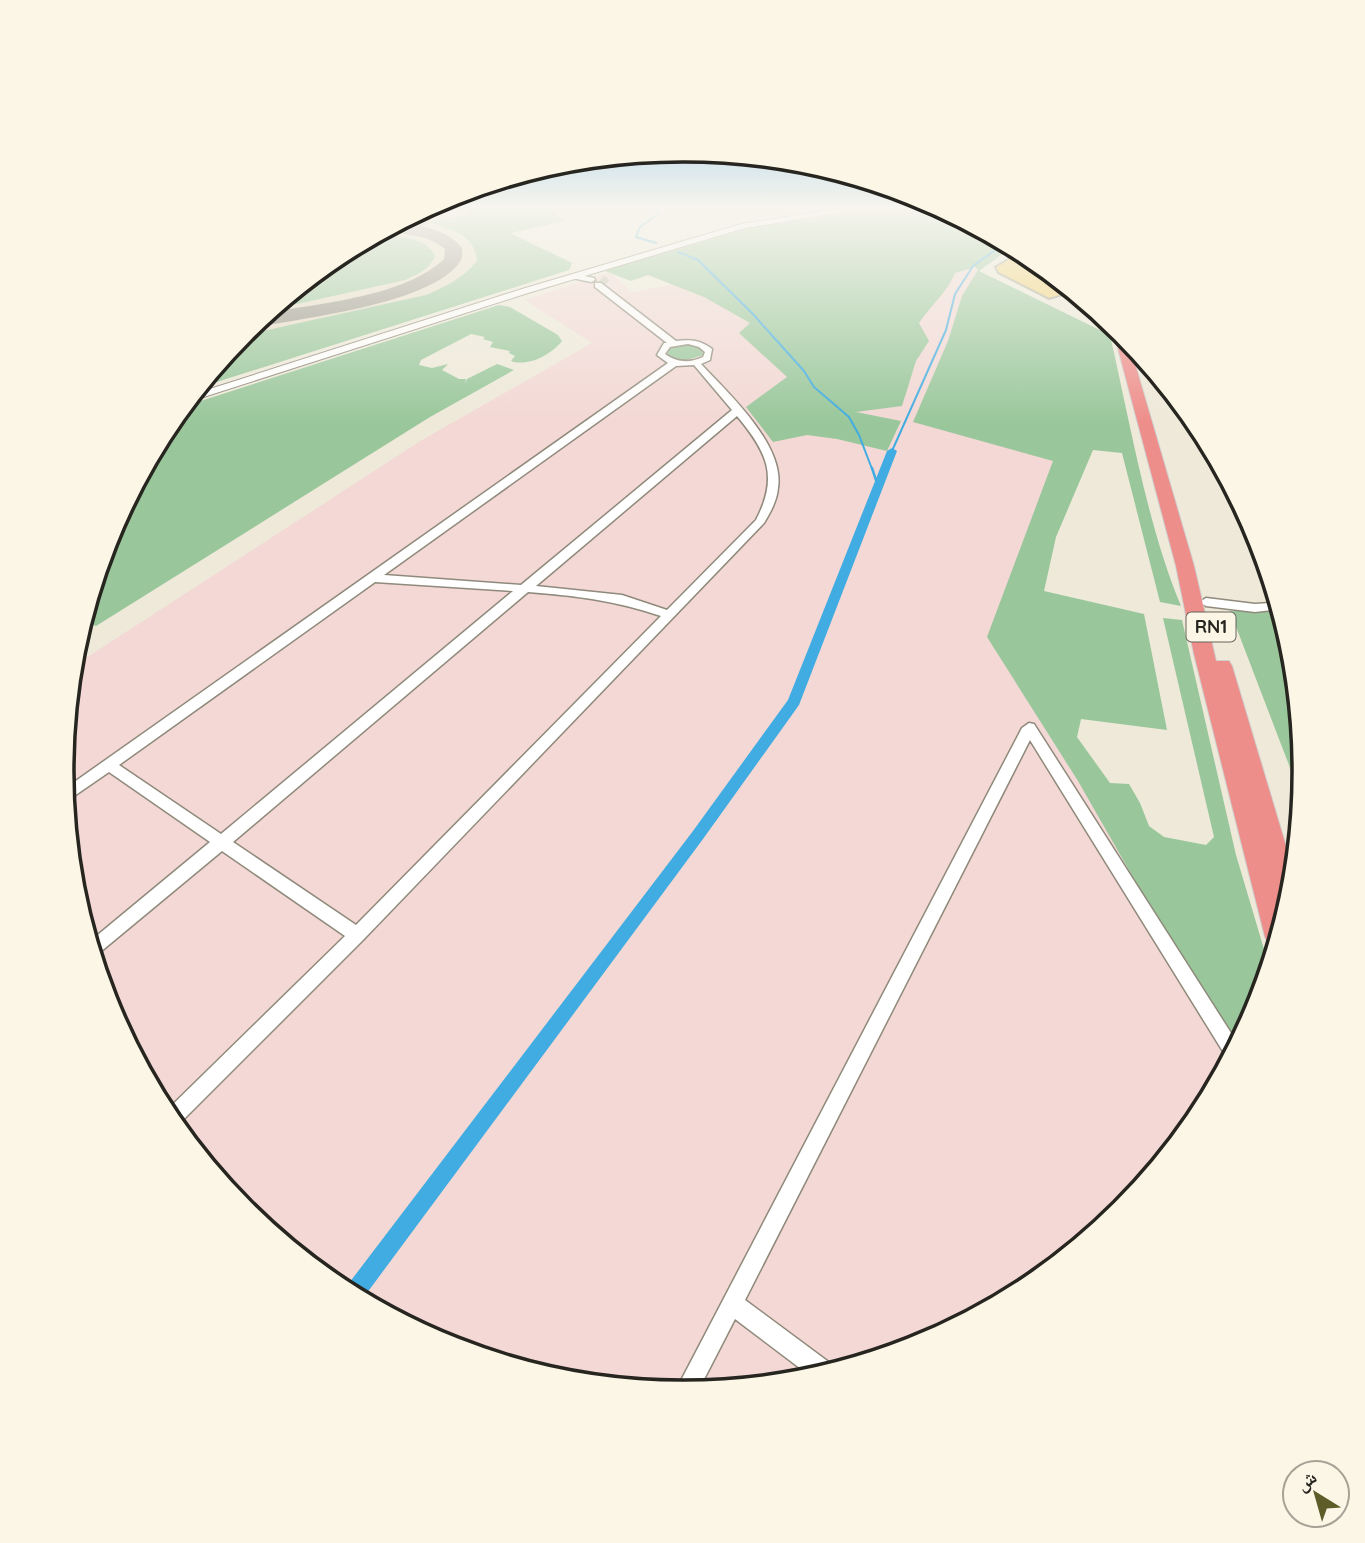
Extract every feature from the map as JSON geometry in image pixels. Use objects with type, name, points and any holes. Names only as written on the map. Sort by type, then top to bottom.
[{"type":"highway","name":"RN1","points":[[1126,355],[1185,566],[1204,654],[1274,917]]},
{"type":"highway","name":"RN1","points":[[1143,374],[1206,602],[1218,656],[1237,711],[1282,876]]},
{"type":"street","points":[[211,387],[558,279]]},
{"type":"street","points":[[205,394],[500,297],[564,279]]},
{"type":"street","points":[[592,279],[598,280],[673,343]]},
{"type":"street","points":[[688,342],[707,347],[708,358],[696,363],[674,363],[661,355],[663,348],[673,343],[688,342]]},
{"type":"street","points":[[74,790],[674,363]]},
{"type":"street","points":[[178,1112],[356,935],[760,521],[771,502],[775,484],[771,457],[752,427],[696,363]]},
{"type":"street","points":[[99,944],[738,410]]},
{"type":"street","points":[[372,578],[622,598],[668,614]]},
{"type":"street","points":[[1206,602],[1255,608],[1269,607]]},
{"type":"street","points":[[692,1380],[1029,729],[1228,1044]]},
{"type":"street","points":[[109,765],[356,935]]},
{"type":"street","points":[[732,1303],[815,1366]]},
{"type":"shaded area","points":[[325,279],[536,279],[228,366],[281,314]]},
{"type":"shaded area","points":[[589,279],[618,279],[633,293],[701,279],[994,279],[1105,336],[999,632],[1234,1030],[1189,1110],[1140,1173],[1084,1229],[1021,1278],[952,1318],[916,1334],[840,1360],[762,1375],[682,1380],[643,1379],[564,1369],[525,1360],[449,1334],[413,1318],[344,1278],[312,1255],[252,1202],[199,1142],[176,1110],[136,1041],[120,1005],[94,929],[85,890],[75,811],[74,772],[75,732],[84,659],[422,440],[592,343],[525,300]]},
{"type":"green space","points":[[325,279],[407,279],[291,305]]},
{"type":"green space","points":[[457,279],[541,279],[214,383],[263,331],[426,295]]},
{"type":"green space","points":[[658,279],[952,279],[919,323],[929,341],[916,361],[902,406],[856,412],[901,421],[887,451],[807,435],[773,442],[746,407],[787,377],[739,333],[750,323],[704,297]]},
{"type":"green space","points":[[972,279],[995,279],[1103,331],[1111,339],[1149,508],[1181,606],[1160,602],[1122,453],[1093,450],[1056,537],[1044,591],[1144,614],[1167,730],[1081,719],[1077,737],[1110,783],[1129,784],[1149,826],[1164,837],[1206,845],[1214,837],[1163,618],[1182,620],[1236,855],[1264,950],[1228,1043],[1078,781],[987,637],[1053,461],[913,422],[948,341],[962,296]]},
{"type":"green space","points":[[499,305],[510,307],[558,335],[562,341],[539,358],[518,362],[511,361],[515,356],[509,353],[510,351],[490,347],[493,342],[471,334],[421,360],[419,365],[432,368],[448,364],[442,370],[459,379],[466,379],[465,384],[467,379],[497,364],[514,370],[430,417],[96,626],[92,624],[106,576],[136,502],[176,433],[199,402]]},
{"type":"green space","points":[[690,344],[702,348],[703,355],[684,361],[667,355],[670,348]]},
{"type":"green space","points":[[1230,611],[1270,611],[1286,692],[1292,776]]},
{"type":"building","points":[[1010,279],[1040,279],[1062,295],[1049,299]]},
{"type":"waterway","points":[[717,279],[804,371],[814,387],[849,417],[872,469]]},
{"type":"waterway","points":[[892,451],[946,330],[955,294],[965,279]]},
{"type":"waterway","points":[[359,1287],[698,835],[794,702],[892,451]]},
{"type":"waterway","points":[[872,468],[878,486]]},
{"type":"taxiway","points":[[278,317],[363,300],[427,279]]},
{"type":"tunnel","points":[[603,279],[607,283]]}]
